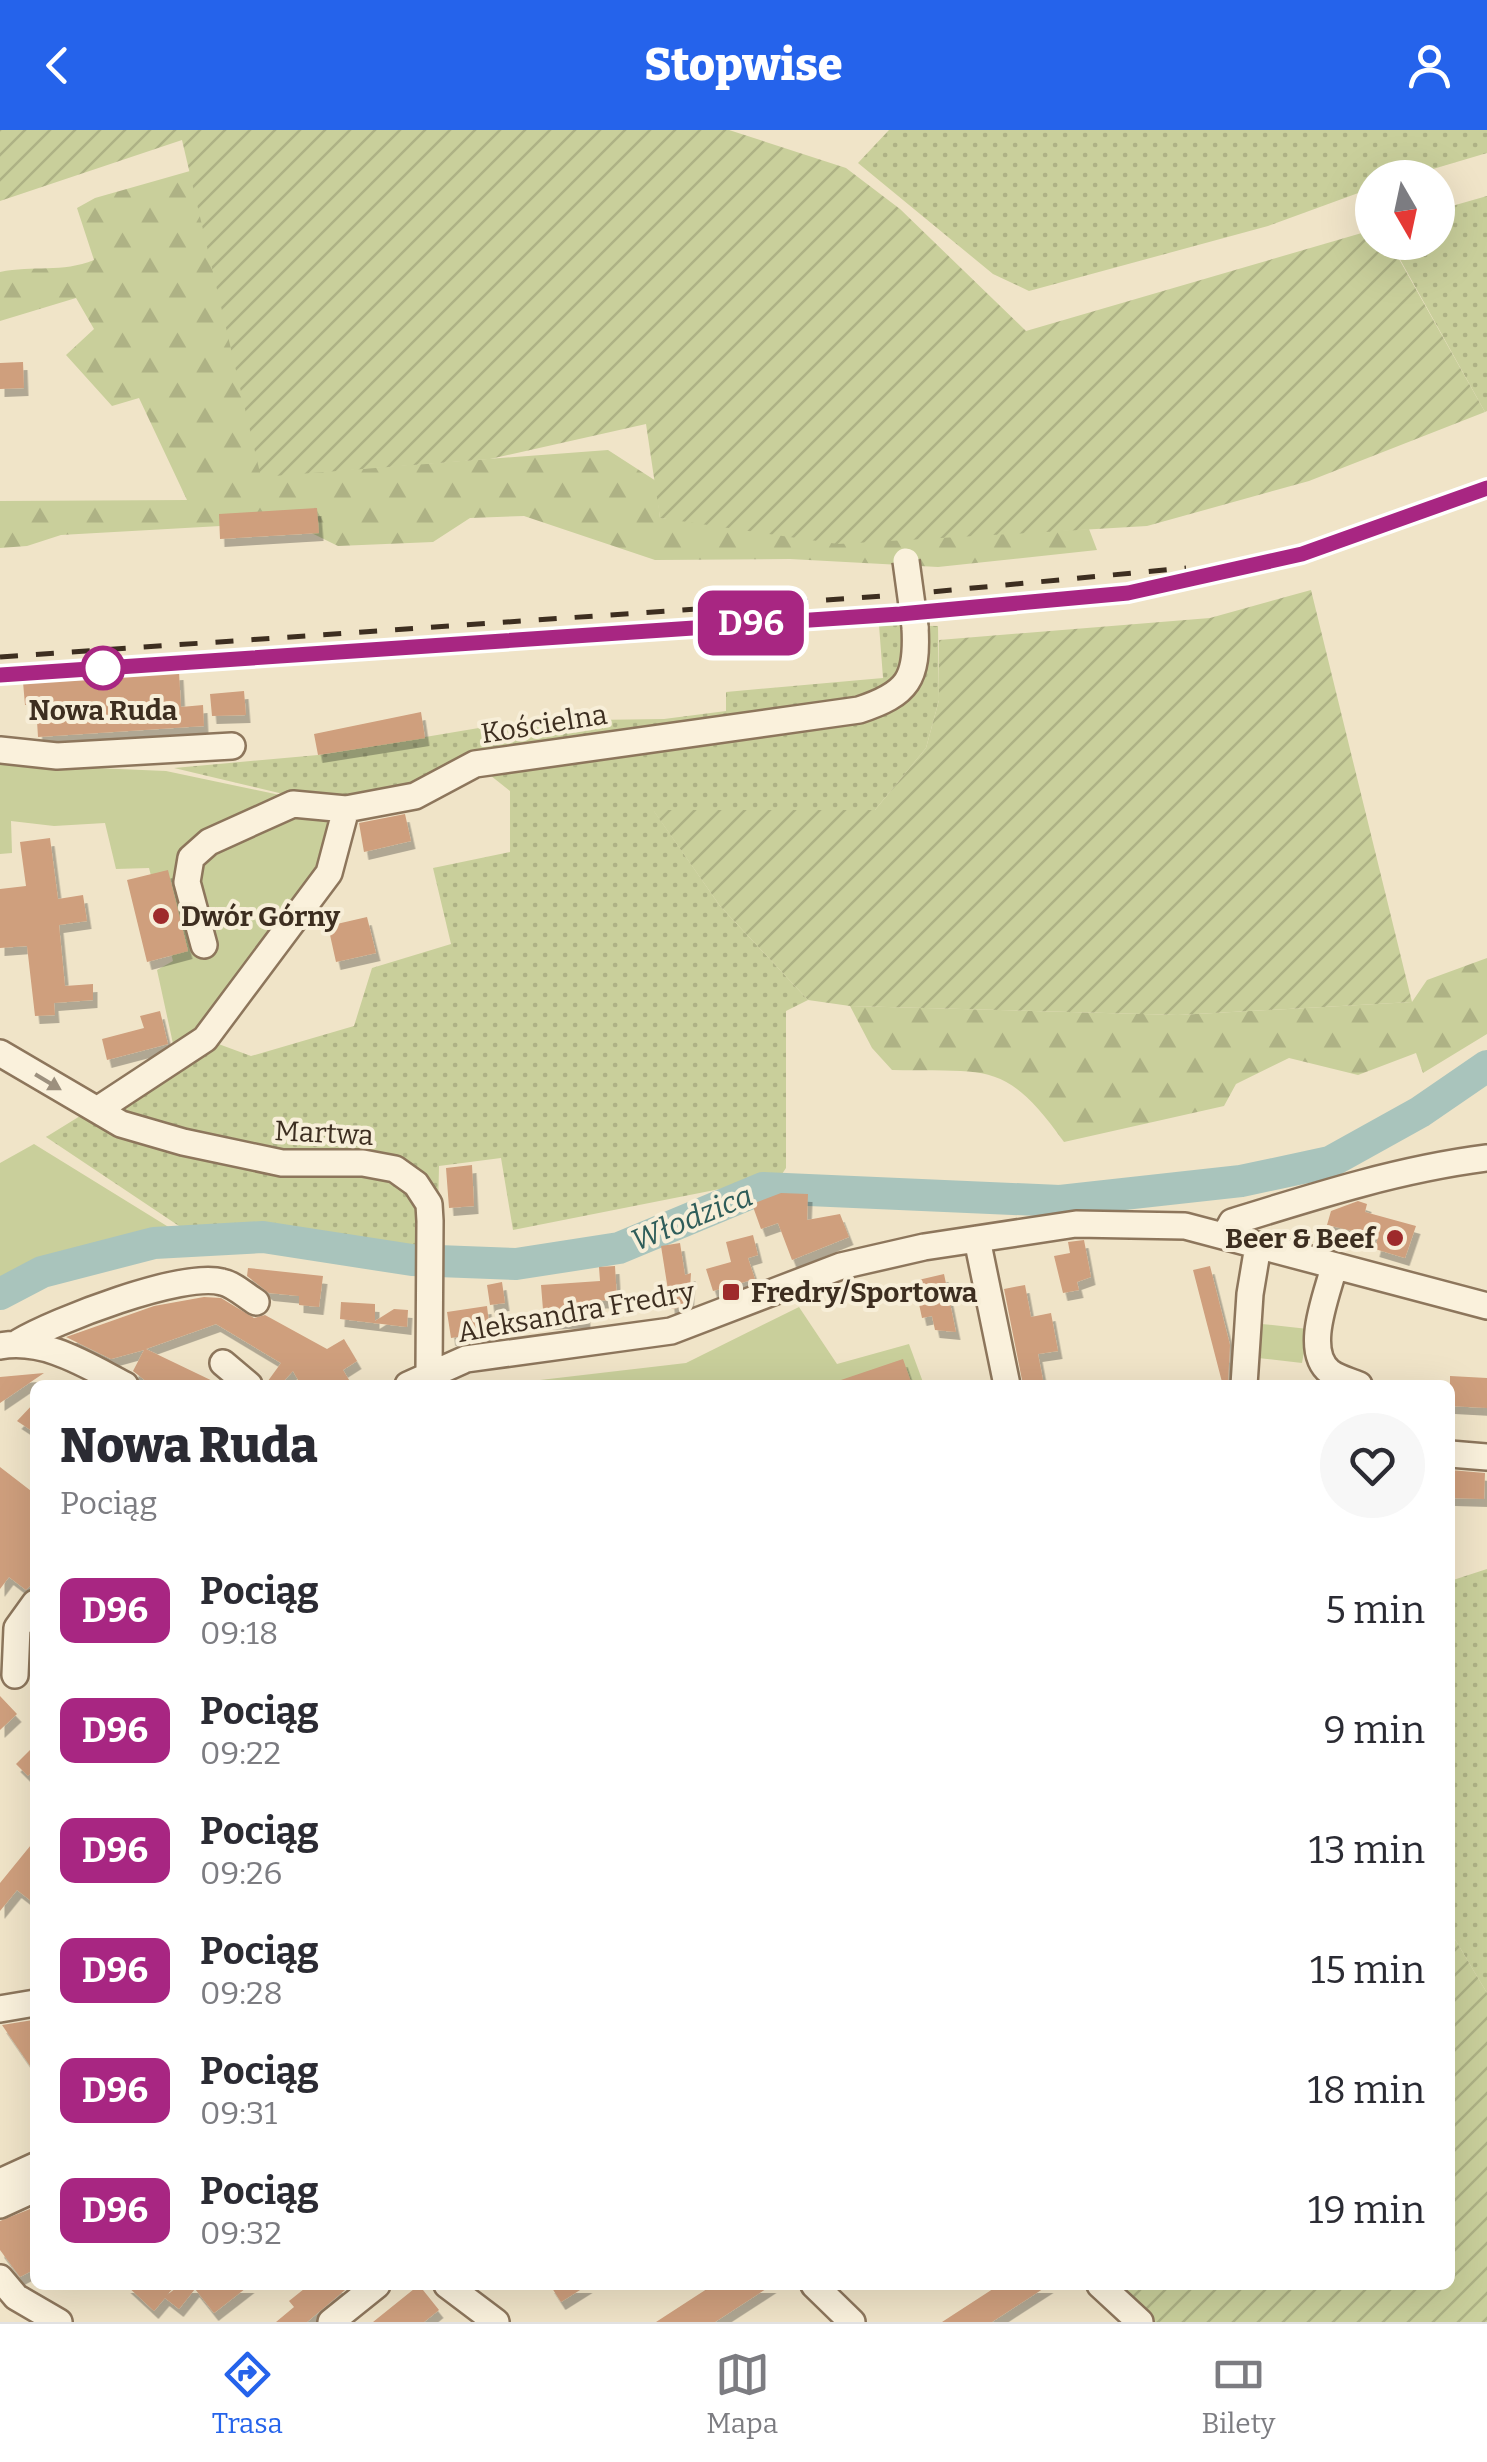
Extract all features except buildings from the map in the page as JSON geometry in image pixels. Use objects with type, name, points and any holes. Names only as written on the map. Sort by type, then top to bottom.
[{"type":"street","name":"Kościelna","points":[[346,809],[415,796],[476,764],[859,710],[892,699],[908,682],[917,658],[906,561]]},
{"type":"street","points":[[0,750],[57,756],[232,746]]},
{"type":"street","points":[[0,1053],[97,1110],[206,1040],[329,873],[346,809],[293,804],[209,842],[192,858],[187,870],[204,945]]},
{"type":"street","name":"Martwa","points":[[97,1110],[121,1124],[243,1156],[282,1164],[363,1163],[395,1169],[416,1184],[428,1204],[430,1227],[428,1293],[418,1379]]},
{"type":"street","points":[[1225,1235],[1232,1222],[1263,1212],[1436,1164],[1487,1158]]},
{"type":"street","name":"Aleksandra Fredry","points":[[418,1379],[466,1359],[671,1331],[730,1312],[841,1266],[1076,1224],[1185,1226],[1487,1306]]},
{"type":"street","points":[[977,1239],[1006,1380]]},
{"type":"street","points":[[1244,1380],[1250,1294],[1258,1246]]},
{"type":"street","points":[[1334,1267],[1317,1343],[1318,1358],[1330,1373],[1347,1380]]},
{"type":"street","points":[[10,1344],[46,1326],[180,1282],[222,1282],[256,1302]]},
{"type":"street","points":[[730,1312],[740,1336]]},
{"type":"street","points":[[10,1344],[58,1352],[115,1380]]},
{"type":"street","points":[[222,1362],[242,1380]]},
{"type":"street","points":[[1455,1454],[1487,1457]]},
{"type":"street","points":[[16,1678],[16,1628],[30,1609]]},
{"type":"street","points":[[0,2008],[30,2004]]},
{"type":"street","points":[[0,2182],[30,2168]]},
{"type":"street","points":[[0,2205],[30,2190]]},
{"type":"street","points":[[0,2278],[16,2297],[59,2322]]},
{"type":"street","points":[[331,2322],[371,2290]]},
{"type":"street","points":[[454,2290],[496,2322]]},
{"type":"street","points":[[819,2290],[852,2322]]},
{"type":"street","points":[[1105,2290],[1140,2322]]},
{"type":"green space","points":[[0,130],[729,130],[846,168],[900,209],[1026,331],[1355,235],[1355,260],[1400,260],[1485,412],[1309,481],[1147,526],[838,544],[660,518],[646,424],[490,459],[261,477],[182,140],[0,201]]},
{"type":"green space","points":[[889,130],[1487,130],[1487,153],[1455,162],[1355,160],[1355,194],[1268,226],[1029,291],[993,274],[858,163]]},
{"type":"green space","points":[[190,171],[262,476],[608,450],[656,481],[660,518],[900,539],[1089,529],[1097,550],[938,567],[790,559],[655,560],[524,516],[470,518],[433,542],[338,546],[289,522],[61,535],[27,546],[0,548],[0,501],[187,500],[139,398],[112,406],[66,355],[94,329],[76,298],[0,321],[0,272],[94,260],[77,208],[95,198]]},
{"type":"green space","points":[[1487,196],[1485,412],[1400,260],[1455,260],[1455,205]]},
{"type":"green space","points":[[1311,590],[1412,1002],[1178,1015],[850,1006],[808,1000],[720,906],[653,810],[875,810],[926,748],[939,700],[939,640],[1210,618]]},
{"type":"green space","points":[[879,625],[938,626],[939,700],[926,748],[875,810],[654,811],[720,906],[808,1000],[786,1011],[786,1168],[780,1177],[513,1230],[501,1158],[439,1166],[437,1257],[412,1260],[279,1239],[193,1240],[94,1257],[0,1294],[0,1277],[46,1255],[182,1228],[46,1137],[205,1039],[251,1056],[354,1026],[372,968],[451,944],[433,868],[510,852],[510,791],[476,764],[346,809],[174,768],[318,755],[520,721],[664,719],[726,711],[726,692],[883,678]]},
{"type":"green space","points":[[0,764],[166,771],[346,809],[329,873],[177,1062],[157,970],[173,961],[149,868],[116,869],[105,823],[54,826],[11,821],[12,853],[0,854]]},
{"type":"green space","points":[[1487,958],[1487,1034],[1423,1073],[1416,1053],[1358,1075],[1289,1058],[1236,1084],[1224,1106],[1064,1142],[1025,1096],[1008,1083],[972,1072],[892,1070],[872,1048],[850,1006],[1178,1015],[1412,1002],[1427,980]]},
{"type":"green space","points":[[34,1144],[175,1231],[42,1272],[0,1294],[0,1163]]},
{"type":"green space","points":[[799,1307],[837,1364],[909,1344],[922,1380],[540,1380],[686,1363]]},
{"type":"green space","points":[[1262,1324],[1308,1329],[1302,1363],[1258,1358]]},
{"type":"green space","points":[[1487,1569],[1487,1993],[1455,1939],[1455,1579]]},
{"type":"green space","points":[[1455,1939],[1487,1993],[1487,2322],[1147,2322],[1112,2290],[1455,2290]]},
{"type":"waterway","name":"Włodzica","points":[[0,1294],[42,1272],[154,1243],[263,1237],[412,1260],[516,1264],[619,1248],[763,1188],[1060,1201],[1241,1181],[1330,1162],[1420,1112],[1487,1066]]},
{"type":"railway","points":[[0,675],[1090,597],[1192,580],[1292,556],[1487,488]]},
{"type":"railway","points":[[0,657],[899,595],[1186,568]]},
{"type":"train","name":"D96","points":[[0,675],[900,614],[1128,593],[1302,554],[1487,488]]},
{"type":"place","name":"Nowa Ruda","points":[[103,668]]},
{"type":"place","name":"Dwór Górny","points":[[161,916]]},
{"type":"place","name":"Beer & Beef","points":[[1395,1238]]},
{"type":"place","name":"Fredry/Sportowa","points":[[731,1292]]}]
